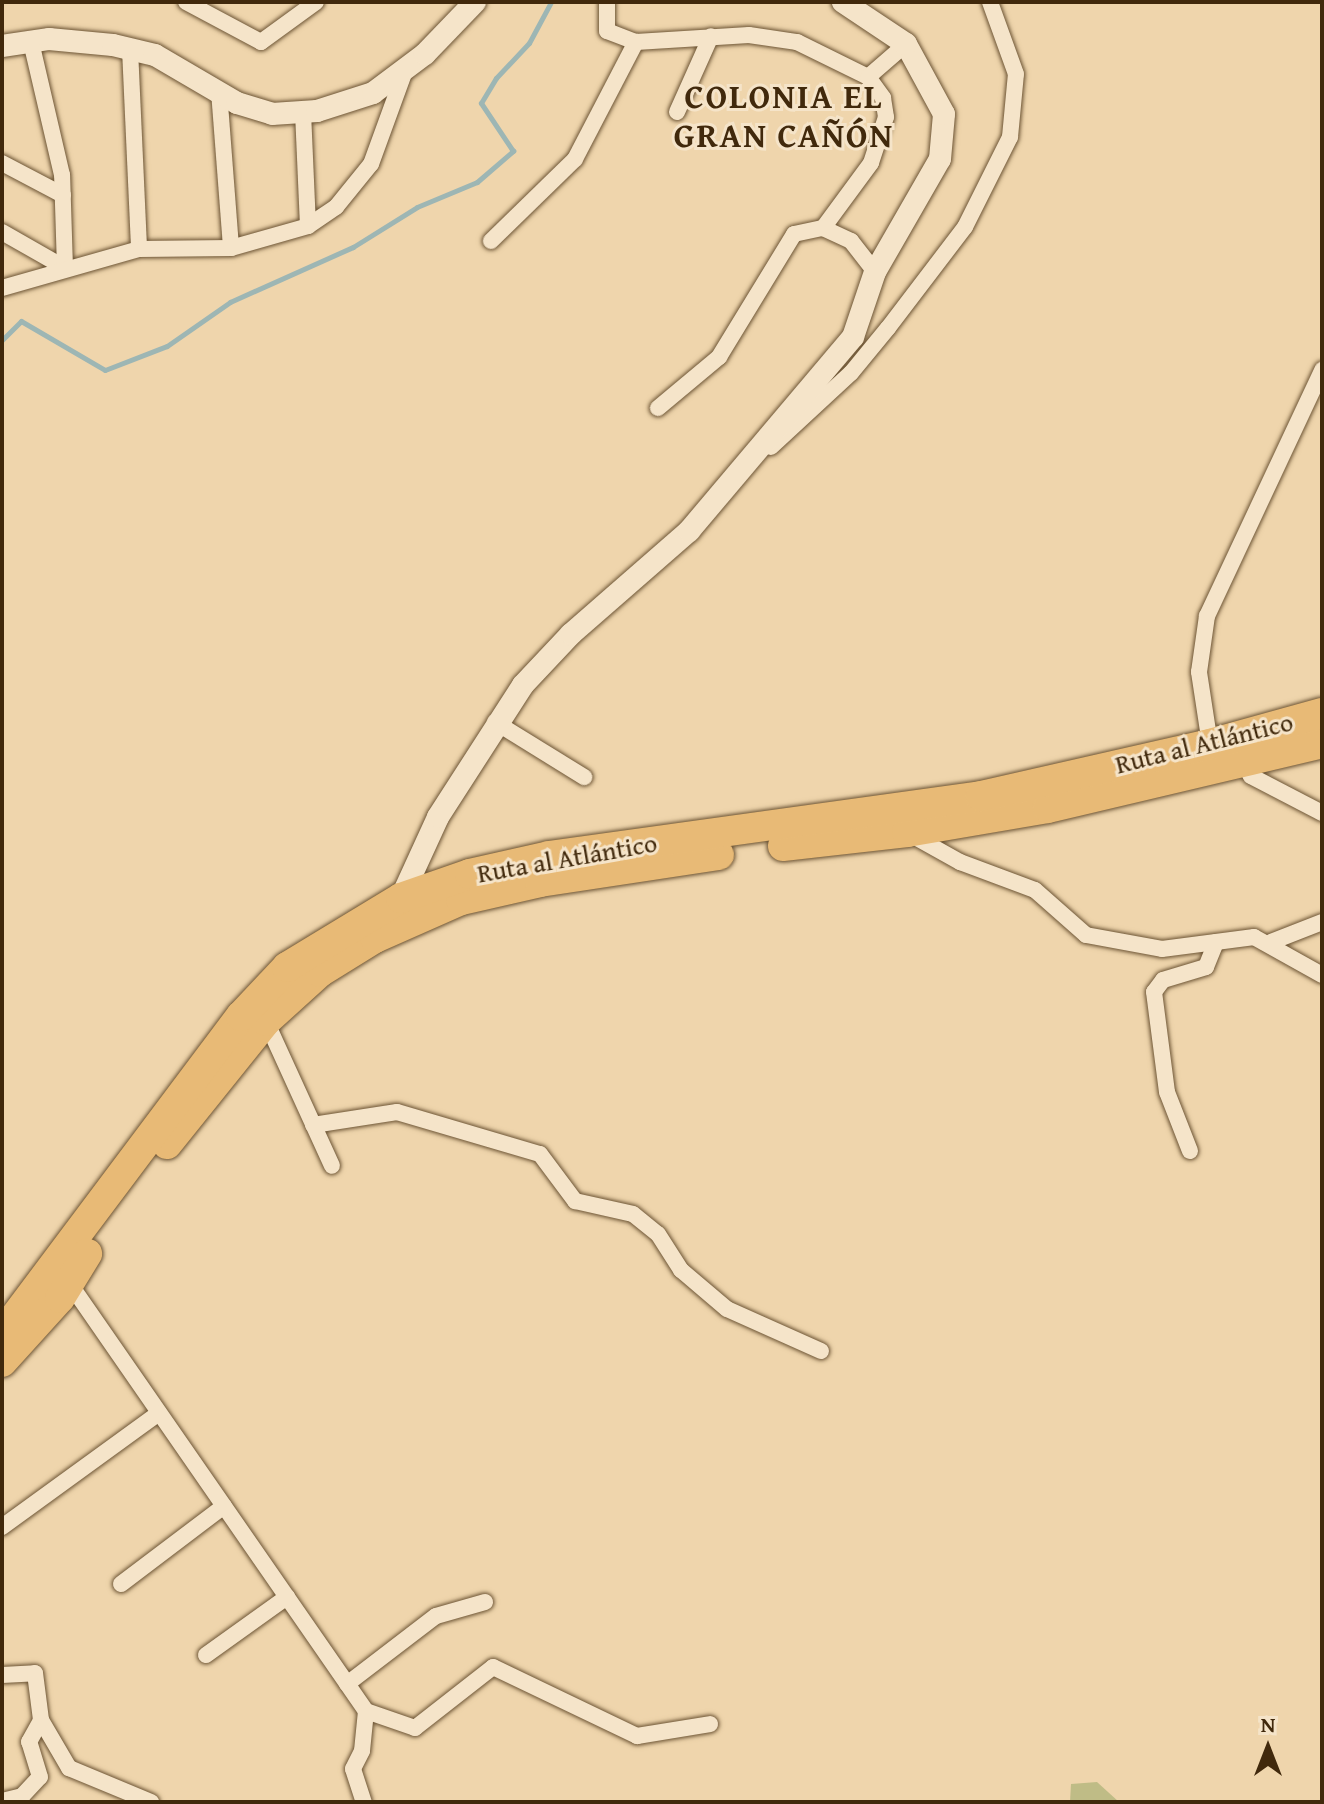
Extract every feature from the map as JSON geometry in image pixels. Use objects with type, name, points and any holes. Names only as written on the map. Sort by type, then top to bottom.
[{"type":"highway","name":"Ruta al Atlántico","points":[[2,1334],[241,1016],[287,967],[401,898],[470,874],[549,856],[981,796],[1210,744],[1322,713]]},
{"type":"highway","name":"Ruta al Atlántico","points":[[2,1362],[60,1298],[67,1280],[171,1139],[266,1021],[320,972],[375,938],[461,900],[615,870],[907,832],[1244,764],[1322,743]]},
{"type":"street","points":[[186,2],[261,42],[316,2]]},
{"type":"street","points":[[2,46],[49,39],[130,49],[155,55],[237,103],[272,114],[303,112],[373,93],[406,68],[475,2]]},
{"type":"street","points":[[607,2],[607,31],[636,42],[749,35],[797,42],[868,77],[883,98],[886,117],[871,163],[823,228]]},
{"type":"street","points":[[401,898],[415,859],[495,722],[571,634],[689,531],[737,478],[853,337],[870,298],[875,272],[940,159],[944,114],[906,44],[868,8],[843,2]]},
{"type":"street","points":[[737,478],[851,373],[965,227],[1010,137],[1016,74],[990,2]]},
{"type":"street","points":[[677,112],[711,36]]},
{"type":"street","points":[[31,42],[49,105],[63,195],[65,268]]},
{"type":"street","points":[[491,241],[575,159],[636,42]]},
{"type":"street","points":[[868,77],[906,44]]},
{"type":"street","points":[[130,49],[139,249]]},
{"type":"street","points":[[2,288],[139,249],[231,248],[308,226],[336,207],[371,164],[406,68]]},
{"type":"street","points":[[219,91],[231,248]]},
{"type":"street","points":[[303,112],[308,226]]},
{"type":"street","points":[[2,163],[63,195]]},
{"type":"street","points":[[658,408],[719,357],[794,234],[823,228],[851,241],[875,272]]},
{"type":"street","points":[[2,232],[65,268]]},
{"type":"street","points":[[1210,744],[1199,672],[1207,616],[1322,370]]},
{"type":"street","points":[[495,722],[584,777]]},
{"type":"street","points":[[1244,764],[1251,776],[1322,813]]},
{"type":"street","points":[[907,832],[960,862],[1035,890],[1086,935],[1162,949],[1237,936],[1271,942],[1295,963],[1322,975]]},
{"type":"street","points":[[1271,942],[1322,922]]},
{"type":"street","points":[[1190,1151],[1167,1092],[1154,992],[1163,980],[1206,967],[1216,942]]},
{"type":"street","points":[[266,1021],[332,1166]]},
{"type":"street","points":[[313,1125],[397,1112],[540,1154],[575,1201],[633,1214],[658,1234],[681,1270],[727,1309],[821,1351]]},
{"type":"street","points":[[67,1280],[366,1711],[415,1728],[493,1667],[637,1736],[710,1724]]},
{"type":"street","points":[[2,1527],[159,1413]]},
{"type":"street","points":[[121,1584],[224,1506]]},
{"type":"street","points":[[206,1655],[287,1597]]},
{"type":"street","points":[[347,1684],[436,1616],[485,1602]]},
{"type":"street","points":[[2,1675],[35,1673],[41,1720],[69,1768],[151,1802]]},
{"type":"street","points":[[364,1802],[353,1769],[362,1751],[366,1711]]},
{"type":"street","points":[[2,1801],[22,1796],[40,1777],[29,1742],[41,1720]]},
{"type":"shaded area","points":[[1097,1782],[1119,1802],[1070,1802],[1071,1784]]},
{"type":"waterway","points":[[2,340],[21,321],[105,370],[167,346],[230,302],[353,247],[417,207],[477,182],[513,151],[481,103],[496,78],[529,43],[551,2]]},
{"type":"district","name":"COLONIA EL GRAN CAÑÓN","points":[[784,114]]}]
